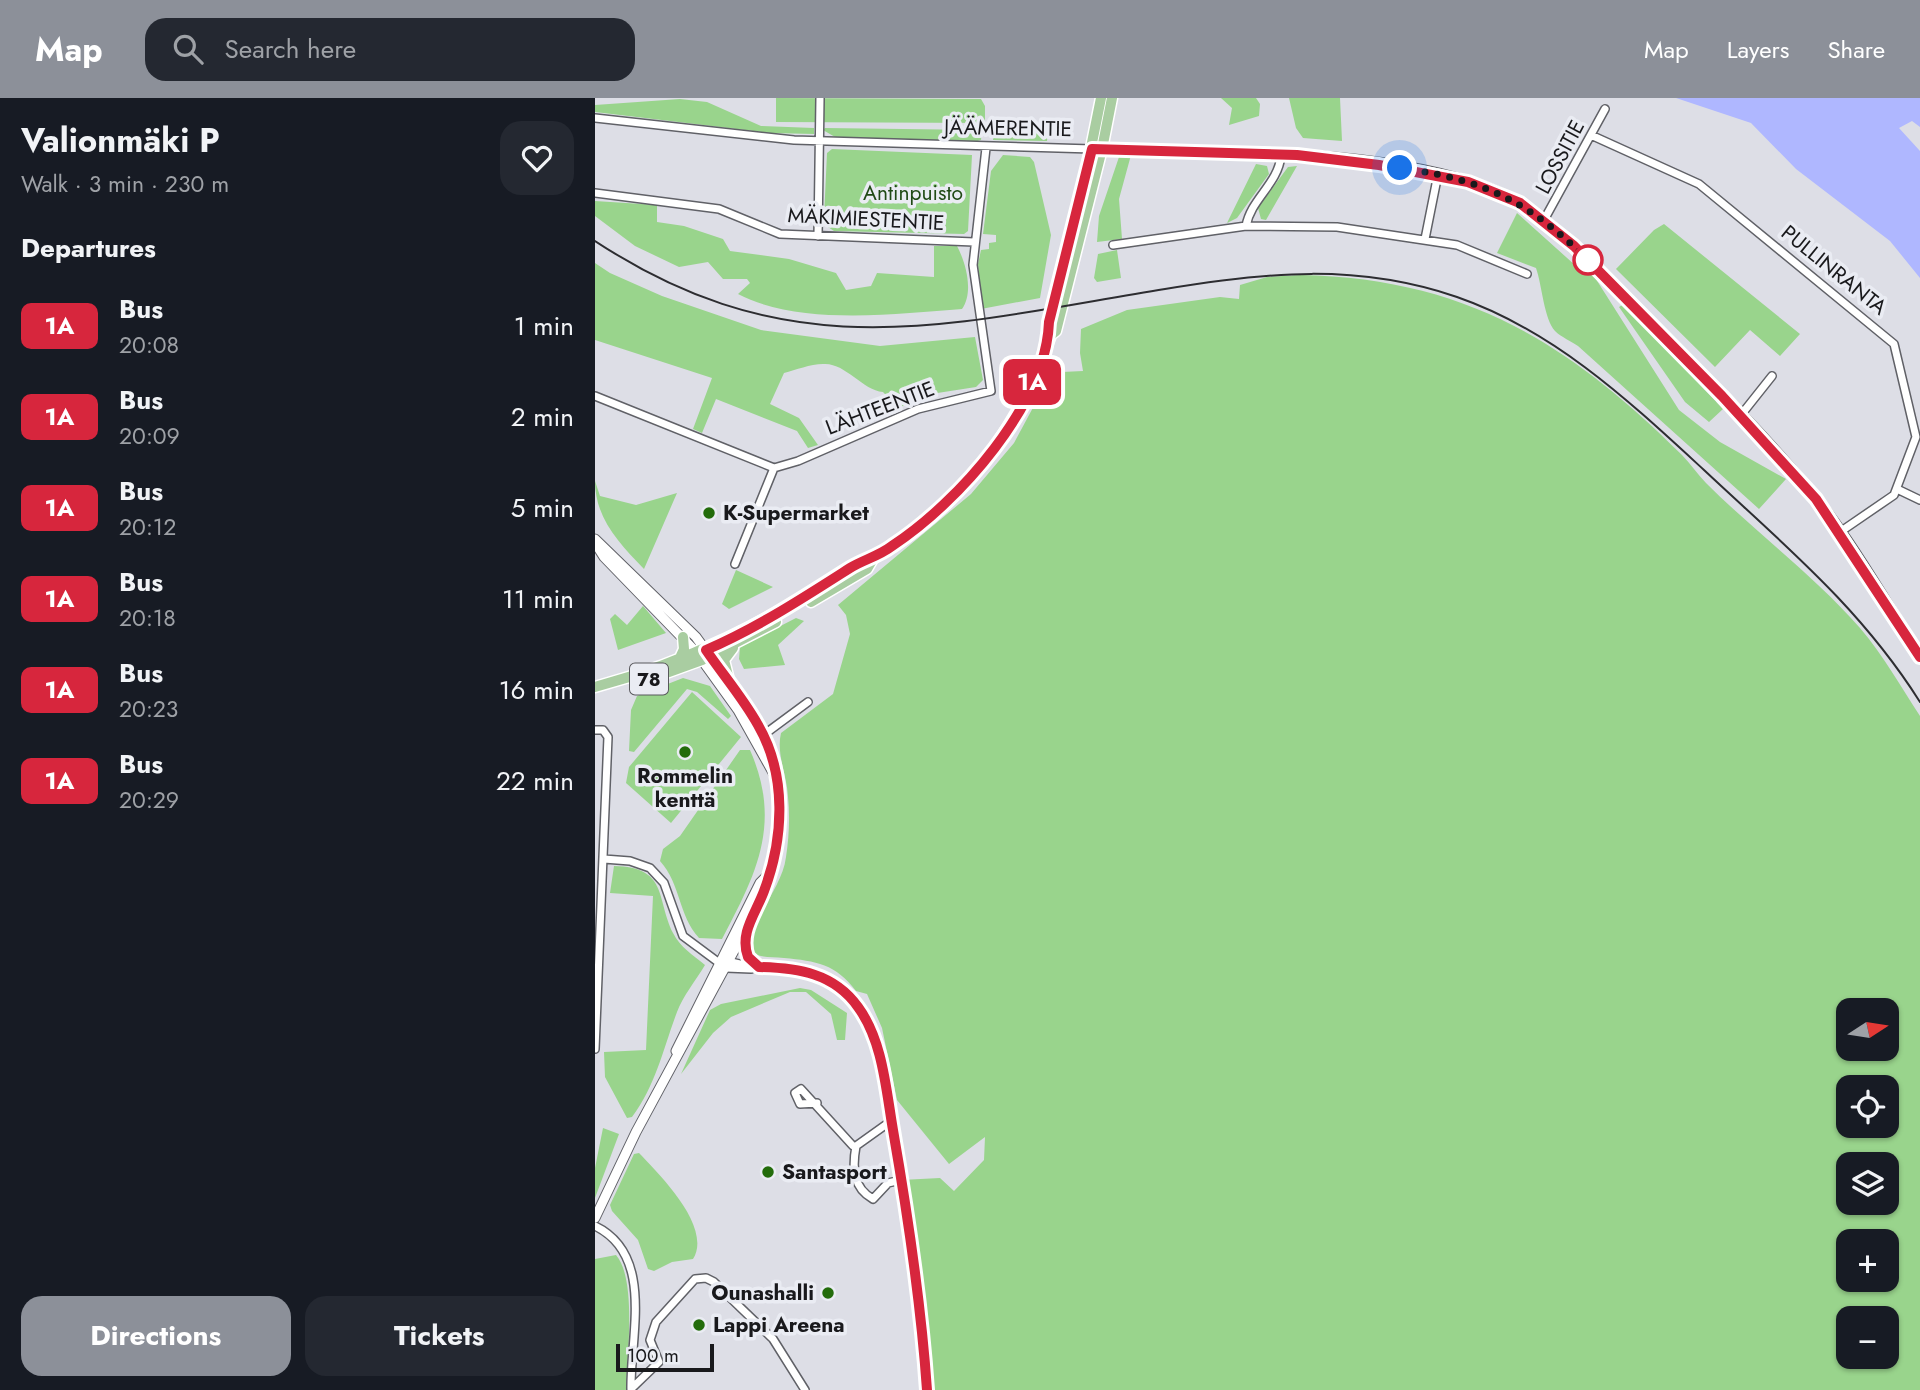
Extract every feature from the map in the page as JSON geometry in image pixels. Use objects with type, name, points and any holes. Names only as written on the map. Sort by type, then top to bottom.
[{"type":"main road","name":"78","points":[[1097,149],[1101,98]]},
{"type":"main road","name":"78","points":[[595,687],[679,660],[704,655],[853,566],[874,557],[937,512],[993,450],[1033,381],[1051,335],[1056,331],[1065,303],[1097,149],[1112,98]]},
{"type":"main road","name":"JÄÄMERENTIE","points":[[1097,149],[1317,157],[1438,174],[1504,195],[1544,220],[1741,415],[1816,499],[1840,531],[1920,657]]},
{"type":"main road","name":"78","points":[[595,695],[735,646],[867,569],[874,557]]},
{"type":"main road","points":[[679,660],[684,649],[683,637]]},
{"type":"main road","points":[[730,684],[725,660],[735,646]]},
{"type":"street","points":[[818,236],[820,98]]},
{"type":"street","name":"LOSSITIE","points":[[1544,220],[1593,136],[1605,109]]},
{"type":"street","name":"JÄÄMERENTIE","points":[[595,118],[821,141],[986,148],[1097,149]]},
{"type":"street","name":"PULLINRANTA","points":[[1593,136],[1685,176],[1712,193],[1894,344],[1917,432],[1897,489]]},
{"type":"street","name":"LÄHTEENTIE","points":[[775,468],[918,409],[991,391],[974,281],[974,242],[986,148]]},
{"type":"street","points":[[1246,226],[1250,210],[1277,173],[1280,156]]},
{"type":"street","points":[[1425,239],[1438,174]]},
{"type":"street","name":"MÄKIMIESTENTIE","points":[[595,193],[719,209],[770,231],[818,236],[974,242]]},
{"type":"street","points":[[1113,245],[1246,226],[1337,227],[1457,245],[1527,274]]},
{"type":"street","points":[[1741,415],[1772,376]]},
{"type":"street","points":[[595,396],[775,468],[735,564]]},
{"type":"street","points":[[1840,531],[1891,498],[1897,489],[1920,500]]},
{"type":"street","points":[[595,541],[604,557],[704,655],[760,738]]},
{"type":"street","points":[[595,541],[730,684],[760,738],[775,776],[780,823],[778,844],[765,887],[748,927],[725,963]]},
{"type":"street","points":[[760,738],[808,702]]},
{"type":"street","points":[[595,730],[606,732],[596,1049]]},
{"type":"street","points":[[595,805],[605,806]]},
{"type":"street","points":[[604,859],[643,864],[658,874],[669,894],[674,918],[683,936],[725,963],[747,971],[759,967],[794,968],[813,973],[842,989],[858,1007],[875,1039],[891,1121],[921,1319],[927,1390]]},
{"type":"street","points":[[595,1218],[725,963],[760,883],[766,877]]},
{"type":"street","points":[[748,927],[746,953],[759,967]]},
{"type":"street","points":[[817,1103],[856,1146],[856,1180],[861,1191],[873,1199],[885,1185],[901,1180]]},
{"type":"street","points":[[856,1146],[891,1121]]},
{"type":"street","points":[[595,1226],[622,1248],[634,1277],[632,1389]]},
{"type":"street","points":[[632,1389],[659,1362],[650,1339],[656,1322],[691,1282],[706,1278],[727,1292],[773,1339],[805,1390]]},
{"type":"green space","points":[[776,98],[981,99],[985,106],[985,123],[776,122]]},
{"type":"green space","points":[[1221,98],[1256,98],[1260,104],[1259,116],[1229,125],[1232,108]]},
{"type":"green space","points":[[1289,98],[1340,98],[1342,141],[1303,138],[1296,128]]},
{"type":"green space","points":[[680,99],[707,102],[761,126],[814,128],[814,134],[770,133],[595,112],[595,105]]},
{"type":"green space","points":[[823,130],[982,130],[981,140],[974,142],[835,137]]},
{"type":"green space","points":[[994,131],[1048,131],[1047,141],[993,140]]},
{"type":"green space","name":"Antinpuisto","points":[[832,149],[972,155],[968,231],[964,234],[834,231],[828,227],[824,218],[827,153]]},
{"type":"green space","points":[[1003,155],[1030,157],[1034,162],[1051,235],[1040,298],[981,309],[978,264],[981,250],[989,249],[989,243],[996,242],[996,235],[983,234],[991,171]]},
{"type":"green space","points":[[1131,155],[1119,199],[1122,239],[1097,242],[1099,216],[1119,157]]},
{"type":"green space","points":[[1256,164],[1267,166],[1269,174],[1237,218],[1227,223]]},
{"type":"green space","points":[[1297,166],[1266,220],[1261,219],[1258,208],[1288,167]]},
{"type":"green space","points":[[595,201],[657,205],[657,222],[684,226],[723,239],[730,251],[789,259],[836,273],[846,290],[871,286],[877,273],[934,277],[934,246],[957,246],[967,278],[966,302],[962,309],[878,315],[818,314],[789,311],[762,304],[738,294],[750,283],[747,279],[723,279],[708,262],[679,267],[635,246],[595,216]]},
{"type":"green space","points":[[1517,213],[1576,266],[1594,276],[1679,410],[1720,442],[1786,479],[1759,509],[1578,346],[1555,331],[1546,310],[1536,268],[1497,253]]},
{"type":"green space","points":[[1664,224],[1800,334],[1780,356],[1750,330],[1715,367],[1616,269],[1654,230]]},
{"type":"green space","points":[[1117,250],[1121,278],[1097,282],[1094,278],[1098,254]]},
{"type":"green space","points":[[595,263],[610,273],[662,296],[761,330],[880,346],[975,337],[983,380],[976,387],[931,394],[898,408],[883,392],[875,390],[839,367],[813,365],[784,373],[770,404],[799,418],[818,445],[808,448],[797,431],[716,399],[702,433],[693,429],[712,378],[595,340]]},
{"type":"green space","points":[[1300,275],[1359,279],[1413,288],[1463,303],[1510,324],[1554,349],[1640,415],[1682,455],[1703,480],[1842,609],[1876,649],[1920,716],[1920,1390],[927,1390],[901,1180],[940,1178],[954,1191],[984,1160],[985,1137],[949,1164],[897,1100],[882,1028],[867,994],[856,991],[841,975],[825,966],[752,953],[755,928],[783,869],[787,850],[789,804],[780,749],[781,733],[833,694],[850,634],[846,615],[838,605],[971,494],[1014,443],[1050,376],[1062,372],[1083,371],[1080,353],[1081,329],[1127,310],[1220,297],[1239,299],[1240,285],[1267,277]]},
{"type":"green space","points":[[1624,304],[1723,409],[1709,422],[1685,402],[1619,307]]},
{"type":"green space","points":[[595,481],[600,496],[636,505],[677,493],[644,569],[610,529],[599,507]]},
{"type":"green space","points":[[736,570],[773,587],[729,609],[722,604]]},
{"type":"green space","points":[[643,606],[666,633],[618,650],[610,619],[615,614],[627,625]]},
{"type":"green space","points":[[796,618],[804,621],[778,645],[785,665],[744,669],[739,659],[740,647]]},
{"type":"green space","points":[[683,678],[710,686],[731,716],[728,719],[697,692],[687,689],[634,752],[629,751],[631,710],[637,696]]},
{"type":"green space","name":"Rommelin kenttä","points":[[692,692],[741,737],[671,823],[626,783],[629,767]]},
{"type":"green space","points":[[740,750],[750,750],[759,776],[764,801],[761,847],[746,892],[722,939],[699,938],[687,919],[667,870],[660,861],[663,849],[680,836]]},
{"type":"green space","points":[[614,866],[644,872],[652,878],[676,938],[705,965],[680,1006],[647,1092],[632,1117],[627,1118],[605,1077],[604,1052],[646,1050],[653,896],[610,893]]},
{"type":"green space","points":[[800,988],[811,990],[847,1013],[845,1040],[837,1040],[831,1014],[806,992],[790,992],[731,1017],[713,1033],[681,1074],[710,1010],[721,1004]]},
{"type":"green space","points":[[603,1128],[619,1134],[595,1198],[595,1168]]},
{"type":"green space","points":[[639,1153],[670,1187],[690,1217],[696,1232],[697,1246],[693,1259],[672,1262],[654,1271],[648,1269],[638,1240],[612,1211],[610,1205],[634,1154]]},
{"type":"green space","points":[[616,1255],[623,1266],[629,1300],[626,1390],[595,1390],[595,1259]]},
{"type":"water","points":[[1676,98],[1920,98],[1920,127],[1912,121],[1899,128],[1920,151],[1920,278],[1890,241],[1796,169],[1751,123]]},
{"type":"railway","points":[[595,241],[668,282],[738,309],[806,323],[874,327],[942,324],[1013,315],[1203,283],[1276,275],[1348,275],[1384,279],[1457,297],[1493,311],[1558,348],[1648,419],[1819,578],[1872,636],[1920,702]]},
{"type":"bus line","name":"1A","points":[[927,1390],[923,1332],[911,1241],[875,1039],[858,1007],[842,989],[813,973],[794,968],[759,967],[746,953],[745,937],[765,887],[778,844],[780,823],[775,765],[758,724],[706,650],[773,616],[853,566],[892,547],[956,494],[993,450],[1019,409],[1051,335],[1049,322],[1092,149],[1297,155],[1379,165],[1438,174],[1468,182],[1520,203],[1574,246],[1753,428],[1816,499],[1840,531],[1920,657]]},
{"type":"place","name":"K-Supermarket","points":[[709,513]]},
{"type":"place","name":"Rommelin kenttä","points":[[685,752]]},
{"type":"place","name":"Santasport","points":[[768,1172]]},
{"type":"place","name":"Ounashalli","points":[[828,1293]]},
{"type":"place","name":"Lappi Areena","points":[[699,1325]]},
{"type":"route","points":[[1400,168],[1438,174],[1504,195],[1544,220],[1593,265],[1588,260]]}]
